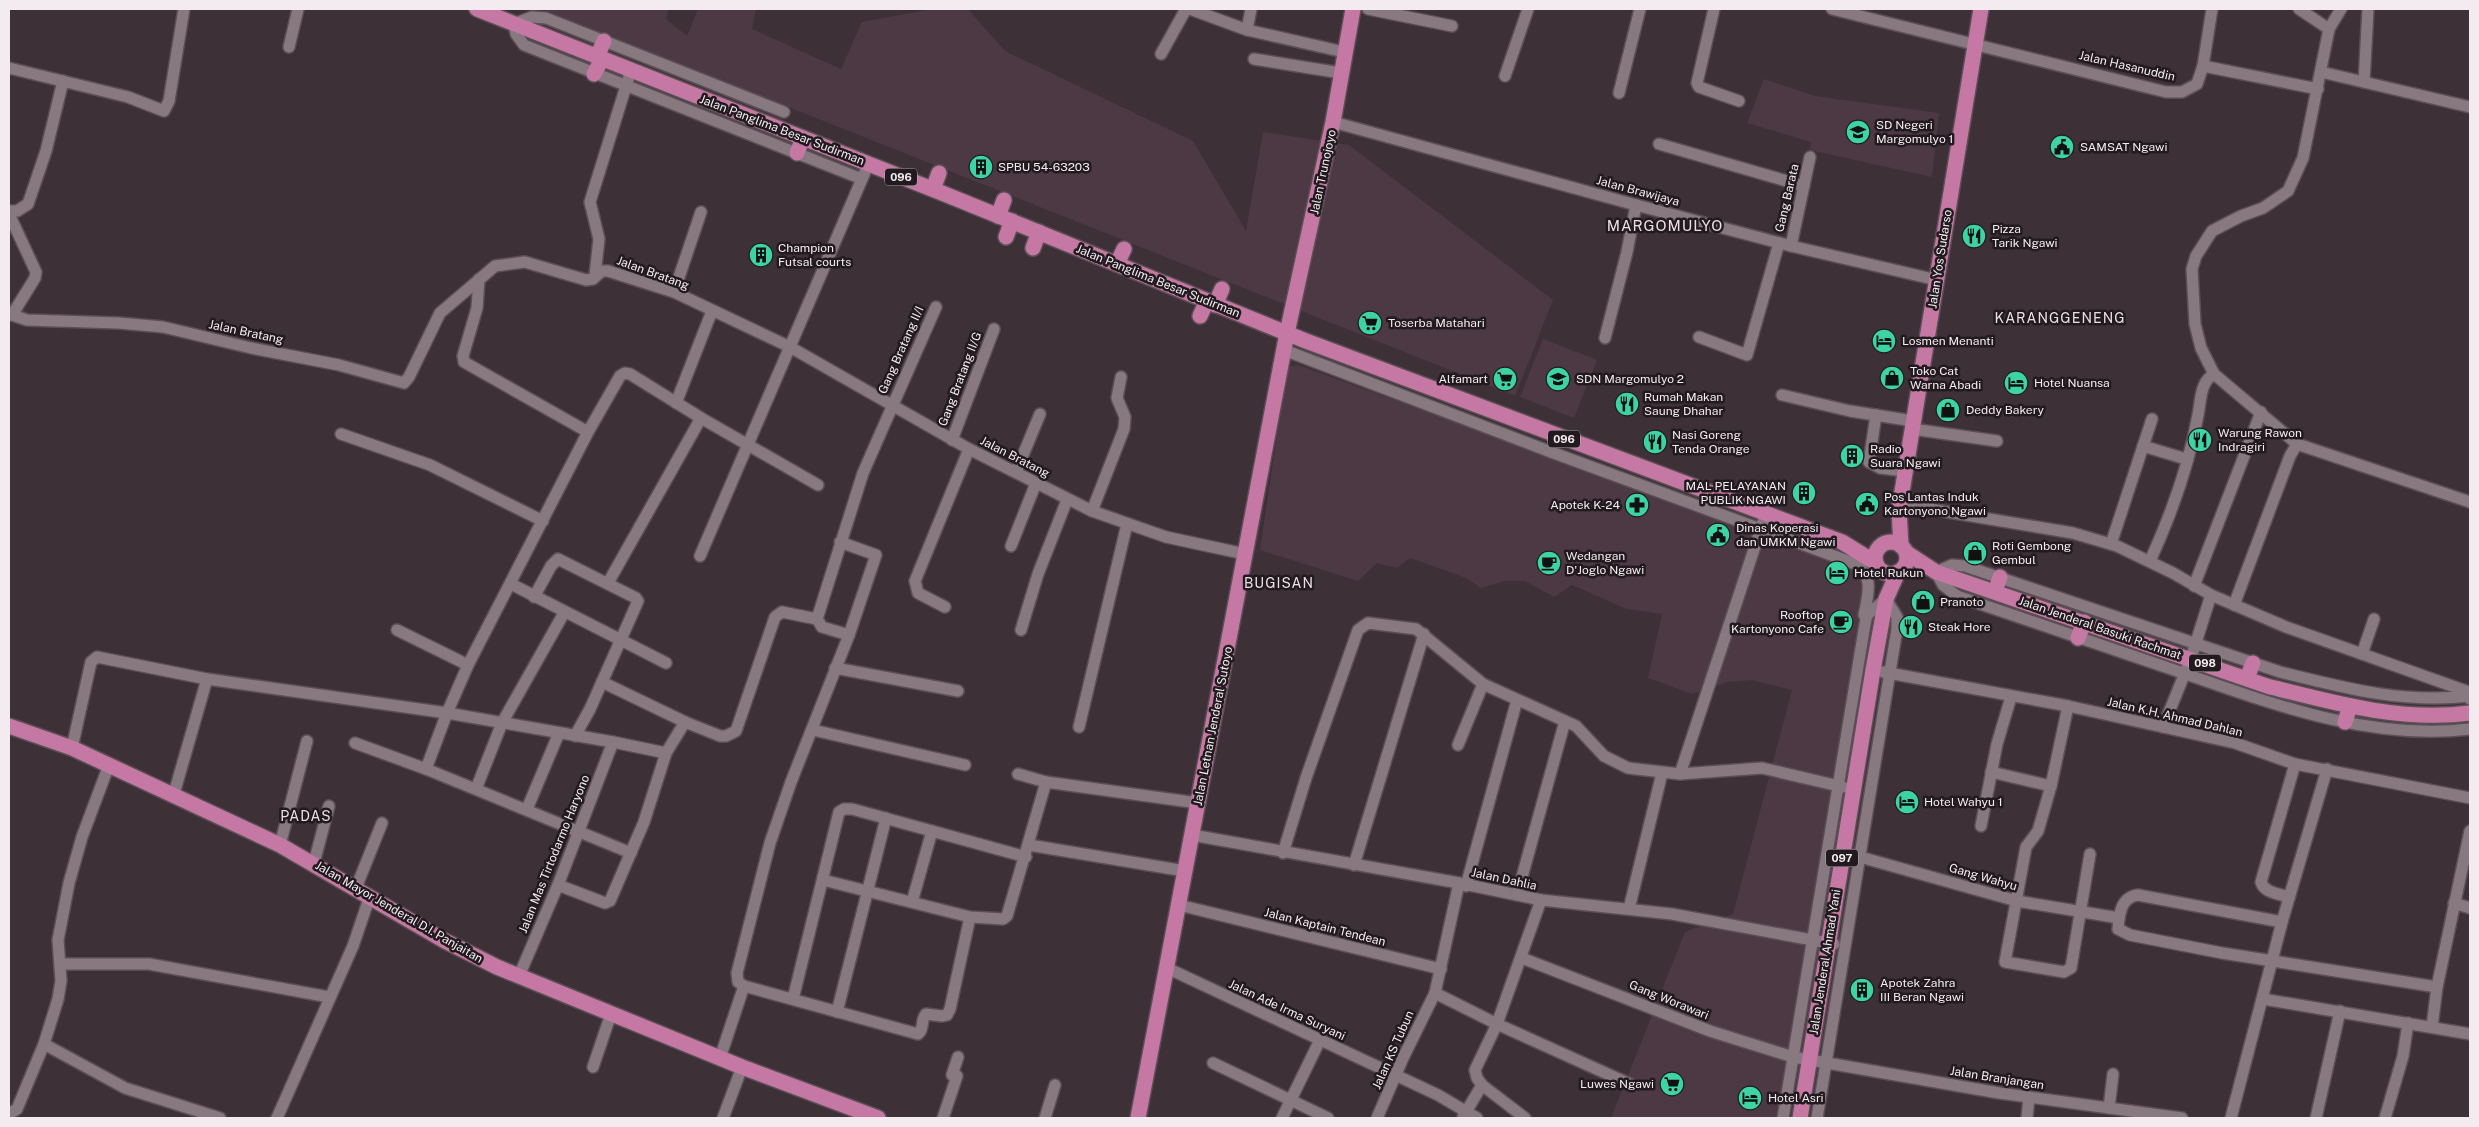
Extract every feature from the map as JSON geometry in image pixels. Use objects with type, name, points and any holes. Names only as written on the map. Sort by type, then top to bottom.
[{"type":"main road","name":"Jalan Panglima Besar Sudirman","points":[[477,9],[933,189],[1287,334],[1842,542],[1879,567]]},
{"type":"main road","name":"Jalan Trunojoyo","points":[[1287,334],[1333,122],[1353,9]]},
{"type":"main road","name":"Jalan Yos Sudarso","points":[[1883,544],[1899,507],[1982,9]]},
{"type":"main road","points":[[594,74],[604,41]]},
{"type":"main road","points":[[797,153],[803,138]]},
{"type":"main road","points":[[933,189],[940,174]]},
{"type":"main road","points":[[1004,200],[1006,237]]},
{"type":"main road","points":[[1033,248],[1039,232]]},
{"type":"main road","points":[[1117,264],[1124,249]]},
{"type":"main road","points":[[1200,316],[1222,289]]},
{"type":"main road","name":"Jalan Letnan Jenderal Sutoyo","points":[[1138,1118],[1287,334]]},
{"type":"main road","name":"Jalan Yos Sudarso","points":[[1899,507],[1904,549]]},
{"type":"main road","name":"Jalan Panglima Besar Sudirman","points":[[1842,542],[1883,544]]},
{"type":"main road","points":[[1893,542],[1904,549],[1906,562],[1899,571],[1890,574],[1879,567],[1876,554],[1883,544],[1893,542]]},
{"type":"main road","name":"Jalan Jenderal Basuki Rachmat","points":[[1904,549],[1936,572],[2191,658],[2267,686],[2350,706],[2400,715],[2470,713]]},
{"type":"main road","name":"Jalan Jenderal Ahmad Yani","points":[[1879,567],[1886,599]]},
{"type":"main road","name":"Jalan Jenderal Basuki Rachmat","points":[[1899,571],[1936,572]]},
{"type":"main road","name":"Jalan Jenderal Ahmad Yani","points":[[1800,1118],[1872,670],[1886,599],[1899,571]]},
{"type":"main road","points":[[1995,592],[2000,577]]},
{"type":"main road","points":[[2078,638],[2084,622]]},
{"type":"main road","points":[[2247,678],[2253,662]]},
{"type":"main road","points":[[2345,722],[2350,706]]},
{"type":"main road","name":"Jalan Mayor Jenderal D.I. Panjaitan","points":[[9,726],[72,748],[280,845],[314,863],[445,941],[518,976],[742,1067],[878,1118]]},
{"type":"street","points":[[9,68],[128,97],[161,111],[166,110],[184,9]]},
{"type":"street","points":[[289,47],[298,9]]},
{"type":"street","points":[[1161,54],[1186,9]]},
{"type":"street","points":[[1190,9],[1247,30],[1344,52]]},
{"type":"street","points":[[1247,30],[1251,9]]},
{"type":"street","points":[[1368,9],[1452,26]]},
{"type":"street","points":[[1505,76],[1528,9]]},
{"type":"street","points":[[1619,93],[1640,9]]},
{"type":"street","points":[[1714,9],[1696,83],[1699,87],[1740,101]]},
{"type":"street","name":"Jalan Hasanuddin","points":[[1832,9],[1976,43],[2166,92],[2182,92],[2197,84],[2203,66],[2212,9]]},
{"type":"street","points":[[2299,9],[2329,29]]},
{"type":"street","points":[[2341,9],[2329,29],[2303,158],[2288,190],[2263,208],[2241,216],[2212,231],[2196,256],[2192,269],[2195,324],[2201,348],[2214,374],[2262,412],[2298,444],[2470,502]]},
{"type":"street","points":[[2364,82],[2368,9]]},
{"type":"street","points":[[784,112],[538,16],[527,18],[514,24],[516,34],[524,46],[862,179]]},
{"type":"street","points":[[1254,58],[1341,73]]},
{"type":"street","points":[[2203,66],[2318,89]]},
{"type":"street","points":[[595,275],[599,239],[590,202],[631,70]]},
{"type":"street","points":[[2321,72],[2470,107]]},
{"type":"street","points":[[10,315],[35,278],[36,272],[9,212],[17,211],[28,204],[46,150],[64,81]]},
{"type":"street","name":"Jalan Brawijaya","points":[[1333,122],[1785,244],[1937,280]]},
{"type":"street","points":[[1659,144],[1804,186]]},
{"type":"street","name":"Gang Barata","points":[[1698,337],[1747,355],[1804,186],[1810,157]]},
{"type":"street","points":[[700,556],[869,164]]},
{"type":"street","points":[[1605,338],[1627,252],[1636,205]]},
{"type":"street","points":[[674,292],[701,212]]},
{"type":"street","name":"Jalan Bratang","points":[[10,315],[33,320],[163,327],[251,348],[339,364],[404,383],[409,377],[440,313],[494,266],[512,262],[540,265],[586,280],[593,278],[602,271],[608,271],[674,292],[790,347],[952,440],[1067,500],[1127,524],[1166,536],[1245,554]]},
{"type":"street","points":[[479,278],[477,308],[463,356],[464,362],[588,432]]},
{"type":"street","name":"Gang Bratang II/I","points":[[817,619],[863,474],[936,307]]},
{"type":"street","points":[[676,403],[712,311]]},
{"type":"street","name":"Gang Bratang II/G","points":[[952,440],[994,328]]},
{"type":"street","points":[[1284,350],[1858,566],[1865,575],[1870,587],[1864,615]]},
{"type":"street","points":[[426,769],[468,665],[588,432],[620,376],[625,373],[630,374],[700,418],[818,485]]},
{"type":"street","points":[[2150,561],[2172,507],[2196,426],[2204,382],[2214,374]]},
{"type":"street","points":[[1092,511],[1124,429],[1125,417],[1118,398],[1121,377]]},
{"type":"street","points":[[1782,395],[1876,415],[1912,425],[1997,441]]},
{"type":"street","points":[[2194,586],[2262,412]]},
{"type":"street","points":[[1016,472],[1040,414]]},
{"type":"street","points":[[1876,415],[1869,462],[1880,468],[1905,471]]},
{"type":"street","points":[[608,583],[700,418]]},
{"type":"street","points":[[2111,544],[2152,419]]},
{"type":"street","points":[[340,434],[430,465],[543,521]]},
{"type":"street","points":[[2234,605],[2290,456],[2298,444]]},
{"type":"street","points":[[2143,446],[2186,459]]},
{"type":"street","points":[[945,607],[918,593],[915,581],[969,449]]},
{"type":"street","points":[[1011,546],[1036,483]]},
{"type":"street","points":[[1021,630],[1038,574],[1067,500]]},
{"type":"street","points":[[1899,507],[2073,533],[2111,544],[2150,561],[2211,595],[2286,627],[2470,695]]},
{"type":"street","points":[[1680,774],[1766,514]]},
{"type":"street","points":[[1079,727],[1127,524]]},
{"type":"street","points":[[840,542],[876,555],[849,635],[791,782],[770,843],[737,973],[738,982],[744,986],[915,1034],[921,1032],[923,1018],[926,1014],[947,1015],[950,1009],[970,917]]},
{"type":"street","points":[[534,597],[556,559],[608,583],[636,598],[638,601],[619,640],[602,682],[575,736]]},
{"type":"street","points":[[2470,695],[2404,699],[2322,683],[1960,565],[1943,567],[1936,572],[1943,585],[1957,596],[2262,702],[2345,722],[2398,731],[2426,732],[2470,729]]},
{"type":"street","points":[[511,584],[564,613],[666,663]]},
{"type":"street","points":[[2163,727],[2191,658],[2211,595]]},
{"type":"street","points":[[1783,1118],[1811,940],[1865,624],[1867,615],[1886,599],[1894,610],[1897,622],[1843,946],[1817,1118]]},
{"type":"street","points":[[602,682],[685,722],[720,736],[726,736],[736,731],[775,617],[782,612],[817,619],[822,627],[849,635]]},
{"type":"street","points":[[476,789],[502,723],[564,613]]},
{"type":"street","points":[[2362,654],[2374,619]]},
{"type":"street","points":[[1283,853],[1306,778],[1358,630],[1368,623],[1406,626],[1424,634],[1483,684],[1576,726],[1604,756],[1617,764],[1640,771],[1680,774],[1762,768],[1854,789]]},
{"type":"street","points":[[397,630],[468,665]]},
{"type":"street","points":[[1354,865],[1424,634]]},
{"type":"street","points":[[72,748],[91,662],[97,657],[208,679],[447,713],[666,753]]},
{"type":"street","points":[[835,668],[958,691]]},
{"type":"street","name":"Jalan K.H. Ahmad Dahlan","points":[[1872,670],[2068,706],[2235,743],[2295,764],[2470,798]]},
{"type":"street","points":[[173,796],[208,679]]},
{"type":"street","points":[[1458,745],[1483,684]]},
{"type":"street","points":[[1981,826],[1991,772],[2011,697]]},
{"type":"street","points":[[1516,700],[1434,993],[1497,1024],[1632,1085]]},
{"type":"street","points":[[2068,706],[2051,786],[2038,831],[2026,847],[2004,959],[2005,962],[2064,972],[2071,968],[2082,913],[2090,854]]},
{"type":"street","points":[[558,885],[605,903],[610,902],[631,854],[666,753],[685,722]]},
{"type":"street","points":[[1517,895],[1565,722]]},
{"type":"street","points":[[813,730],[965,765]]},
{"type":"street","points":[[527,810],[559,734]]},
{"type":"street","points":[[280,845],[307,741]]},
{"type":"street","name":"Jalan Mas Tirtodarmo Haryono","points":[[518,976],[558,885],[613,742]]},
{"type":"street","points":[[355,743],[476,789],[631,854]]},
{"type":"street","points":[[2289,897],[2263,888],[2261,882],[2295,764]]},
{"type":"street","points":[[9,1114],[17,1109],[44,1044],[61,981],[58,940],[69,883],[82,837],[109,765]]},
{"type":"street","points":[[2231,1118],[2282,922],[2327,769]]},
{"type":"street","points":[[1991,772],[2051,786]]},
{"type":"street","points":[[1629,909],[1662,773]]},
{"type":"street","points":[[1018,774],[1046,782],[1198,802]]},
{"type":"street","points":[[823,880],[970,917],[998,920],[1007,916],[1046,782]]},
{"type":"street","points":[[314,863],[329,806]]},
{"type":"street","points":[[793,999],[839,812],[852,809],[932,831],[1027,851],[1185,871]]},
{"type":"street","points":[[837,1012],[886,818]]},
{"type":"street","points":[[356,888],[382,823]]},
{"type":"street","points":[[912,902],[932,831]]},
{"type":"street","points":[[2432,1027],[2437,987],[2470,831]]},
{"type":"street","name":"Jalan Dahlia","points":[[1192,835],[1541,900],[1672,914],[1843,946]]},
{"type":"street","name":"Gang Wahyu","points":[[1843,852],[2016,901],[2119,918]]},
{"type":"street","points":[[2282,922],[2138,895],[2130,896],[2124,901],[2118,929],[2130,936],[2437,987]]},
{"type":"street","points":[[277,1118],[353,946],[370,896]]},
{"type":"street","points":[[1525,1118],[1482,1085],[1477,1078],[1475,1070],[1497,1024],[1541,900]]},
{"type":"street","points":[[2454,903],[2470,908]]},
{"type":"street","name":"Jalan Kaptain Tendean","points":[[1179,906],[1441,968]]},
{"type":"street","name":"Gang Worawari","points":[[1522,958],[1710,1031],[1809,1060]]},
{"type":"street","points":[[60,964],[149,964],[330,997]]},
{"type":"street","name":"Jalan Ade Irma Suryani","points":[[1167,968],[1438,1095],[1464,1115],[1477,1118]]},
{"type":"street","points":[[720,1058],[744,986]]},
{"type":"street","name":"Jalan KS Tubun","points":[[1377,1118],[1434,993]]},
{"type":"street","points":[[2263,999],[2470,1034]]},
{"type":"street","points":[[2316,1118],[2340,1011]]},
{"type":"street","points":[[593,1067],[611,1014]]},
{"type":"street","points":[[2385,1118],[2402,1056],[2408,1024]]},
{"type":"street","points":[[1282,1118],[1320,1040]]},
{"type":"street","points":[[44,1044],[136,1092],[220,1118]]},
{"type":"street","points":[[943,1118],[957,1076],[952,1075],[958,1057]]},
{"type":"street","name":"Jalan Branjangan","points":[[1809,1060],[2030,1097],[2180,1118]]},
{"type":"street","points":[[1213,1064],[1328,1118]]},
{"type":"street","points":[[723,1118],[742,1067]]},
{"type":"street","points":[[2109,1108],[2113,1074]]},
{"type":"street","points":[[1045,1118],[1055,1085]]},
{"type":"street","points":[[1464,1115],[1482,1085]]},
{"type":"street","points":[[2027,1118],[2030,1097]]},
{"type":"shaded area","points":[[542,9],[669,9],[666,19],[687,36],[698,9],[756,9],[752,29],[841,69],[862,22],[932,9],[968,9],[1005,51],[1193,141],[1246,231],[1263,132],[1349,145],[1553,300],[1515,396]]},
{"type":"shaded area","name":"SD Negeri Margomulyo 1","points":[[1764,79],[1815,96],[1939,113],[1932,177],[1810,150],[1811,142],[1747,123]]},
{"type":"shaded area","name":"SDN Margomulyo 2","points":[[1543,339],[1597,360],[1574,418],[1520,397]]},
{"type":"shaded area","points":[[1298,365],[1848,565],[1864,580],[1868,587],[1777,1118],[1611,1118],[1685,932],[1733,914],[1792,690],[1752,680],[1727,682],[1692,694],[1648,678],[1662,614],[1627,609],[1572,585],[1554,597],[1525,581],[1504,581],[1481,588],[1466,578],[1410,558],[1397,568],[1377,563],[1358,581],[1260,550],[1287,367]]},
{"type":"place","name":"SD Negeri Margomulyo 1","points":[[1858,132]]},
{"type":"place","name":"SAMSAT Ngawi","points":[[2062,147]]},
{"type":"place","name":"SPBU 54-63203","points":[[981,167]]},
{"type":"place","name":"Pizza Tarik Ngawi","points":[[1974,236]]},
{"type":"place","name":"Champion Futsal courts","points":[[761,255]]},
{"type":"place","name":"Toserba Matahari","points":[[1370,323]]},
{"type":"place","name":"Losmen Menanti","points":[[1884,341]]},
{"type":"place","name":"Toko Cat Warna Abadi","points":[[1892,378]]},
{"type":"place","name":"Alfamart","points":[[1505,379]]},
{"type":"place","name":"SDN Margomulyo 2","points":[[1558,379]]},
{"type":"place","name":"Hotel Nuansa","points":[[2016,383]]},
{"type":"place","name":"Rumah Makan Saung Dhahar","points":[[1627,404]]},
{"type":"place","name":"Deddy Bakery","points":[[1948,410]]},
{"type":"place","name":"Warung Rawon Indragiri","points":[[2200,440]]},
{"type":"place","name":"Nasi Goreng Tenda Orange","points":[[1655,442]]},
{"type":"place","name":"Radio Suara Ngawi","points":[[1852,456]]},
{"type":"place","name":"MAL PELAYANAN PUBLIK NGAWI","points":[[1804,493]]},
{"type":"place","name":"Pos Lantas Induk Kartonyono Ngawi","points":[[1867,504]]},
{"type":"place","name":"Apotek K-24","points":[[1637,505]]},
{"type":"place","name":"Dinas Koperasi dan UMKM Ngawi","points":[[1718,535]]},
{"type":"place","name":"Roti Gembong Gembul","points":[[1975,553]]},
{"type":"place","name":"Wedangan D'Joglo Ngawi","points":[[1549,563]]},
{"type":"place","name":"Hotel Rukun","points":[[1837,573]]},
{"type":"place","name":"Pranoto","points":[[1923,602]]},
{"type":"place","name":"Rooftop Kartonyono Cafe","points":[[1841,622]]},
{"type":"place","name":"Steak Hore","points":[[1911,627]]},
{"type":"place","name":"Hotel Wahyu 1","points":[[1907,802]]},
{"type":"place","name":"Apotek Zahra III Beran Ngawi","points":[[1862,990]]},
{"type":"place","name":"Luwes Ngawi","points":[[1672,1084]]},
{"type":"place","name":"Hotel Asri","points":[[1750,1098]]},
{"type":"district","name":"MARGOMULYO","points":[[1665,225]]},
{"type":"district","name":"KARANGGENENG","points":[[2060,318]]},
{"type":"district","name":"BUGISAN","points":[[1279,583]]},
{"type":"district","name":"PADAS","points":[[306,816]]}]
